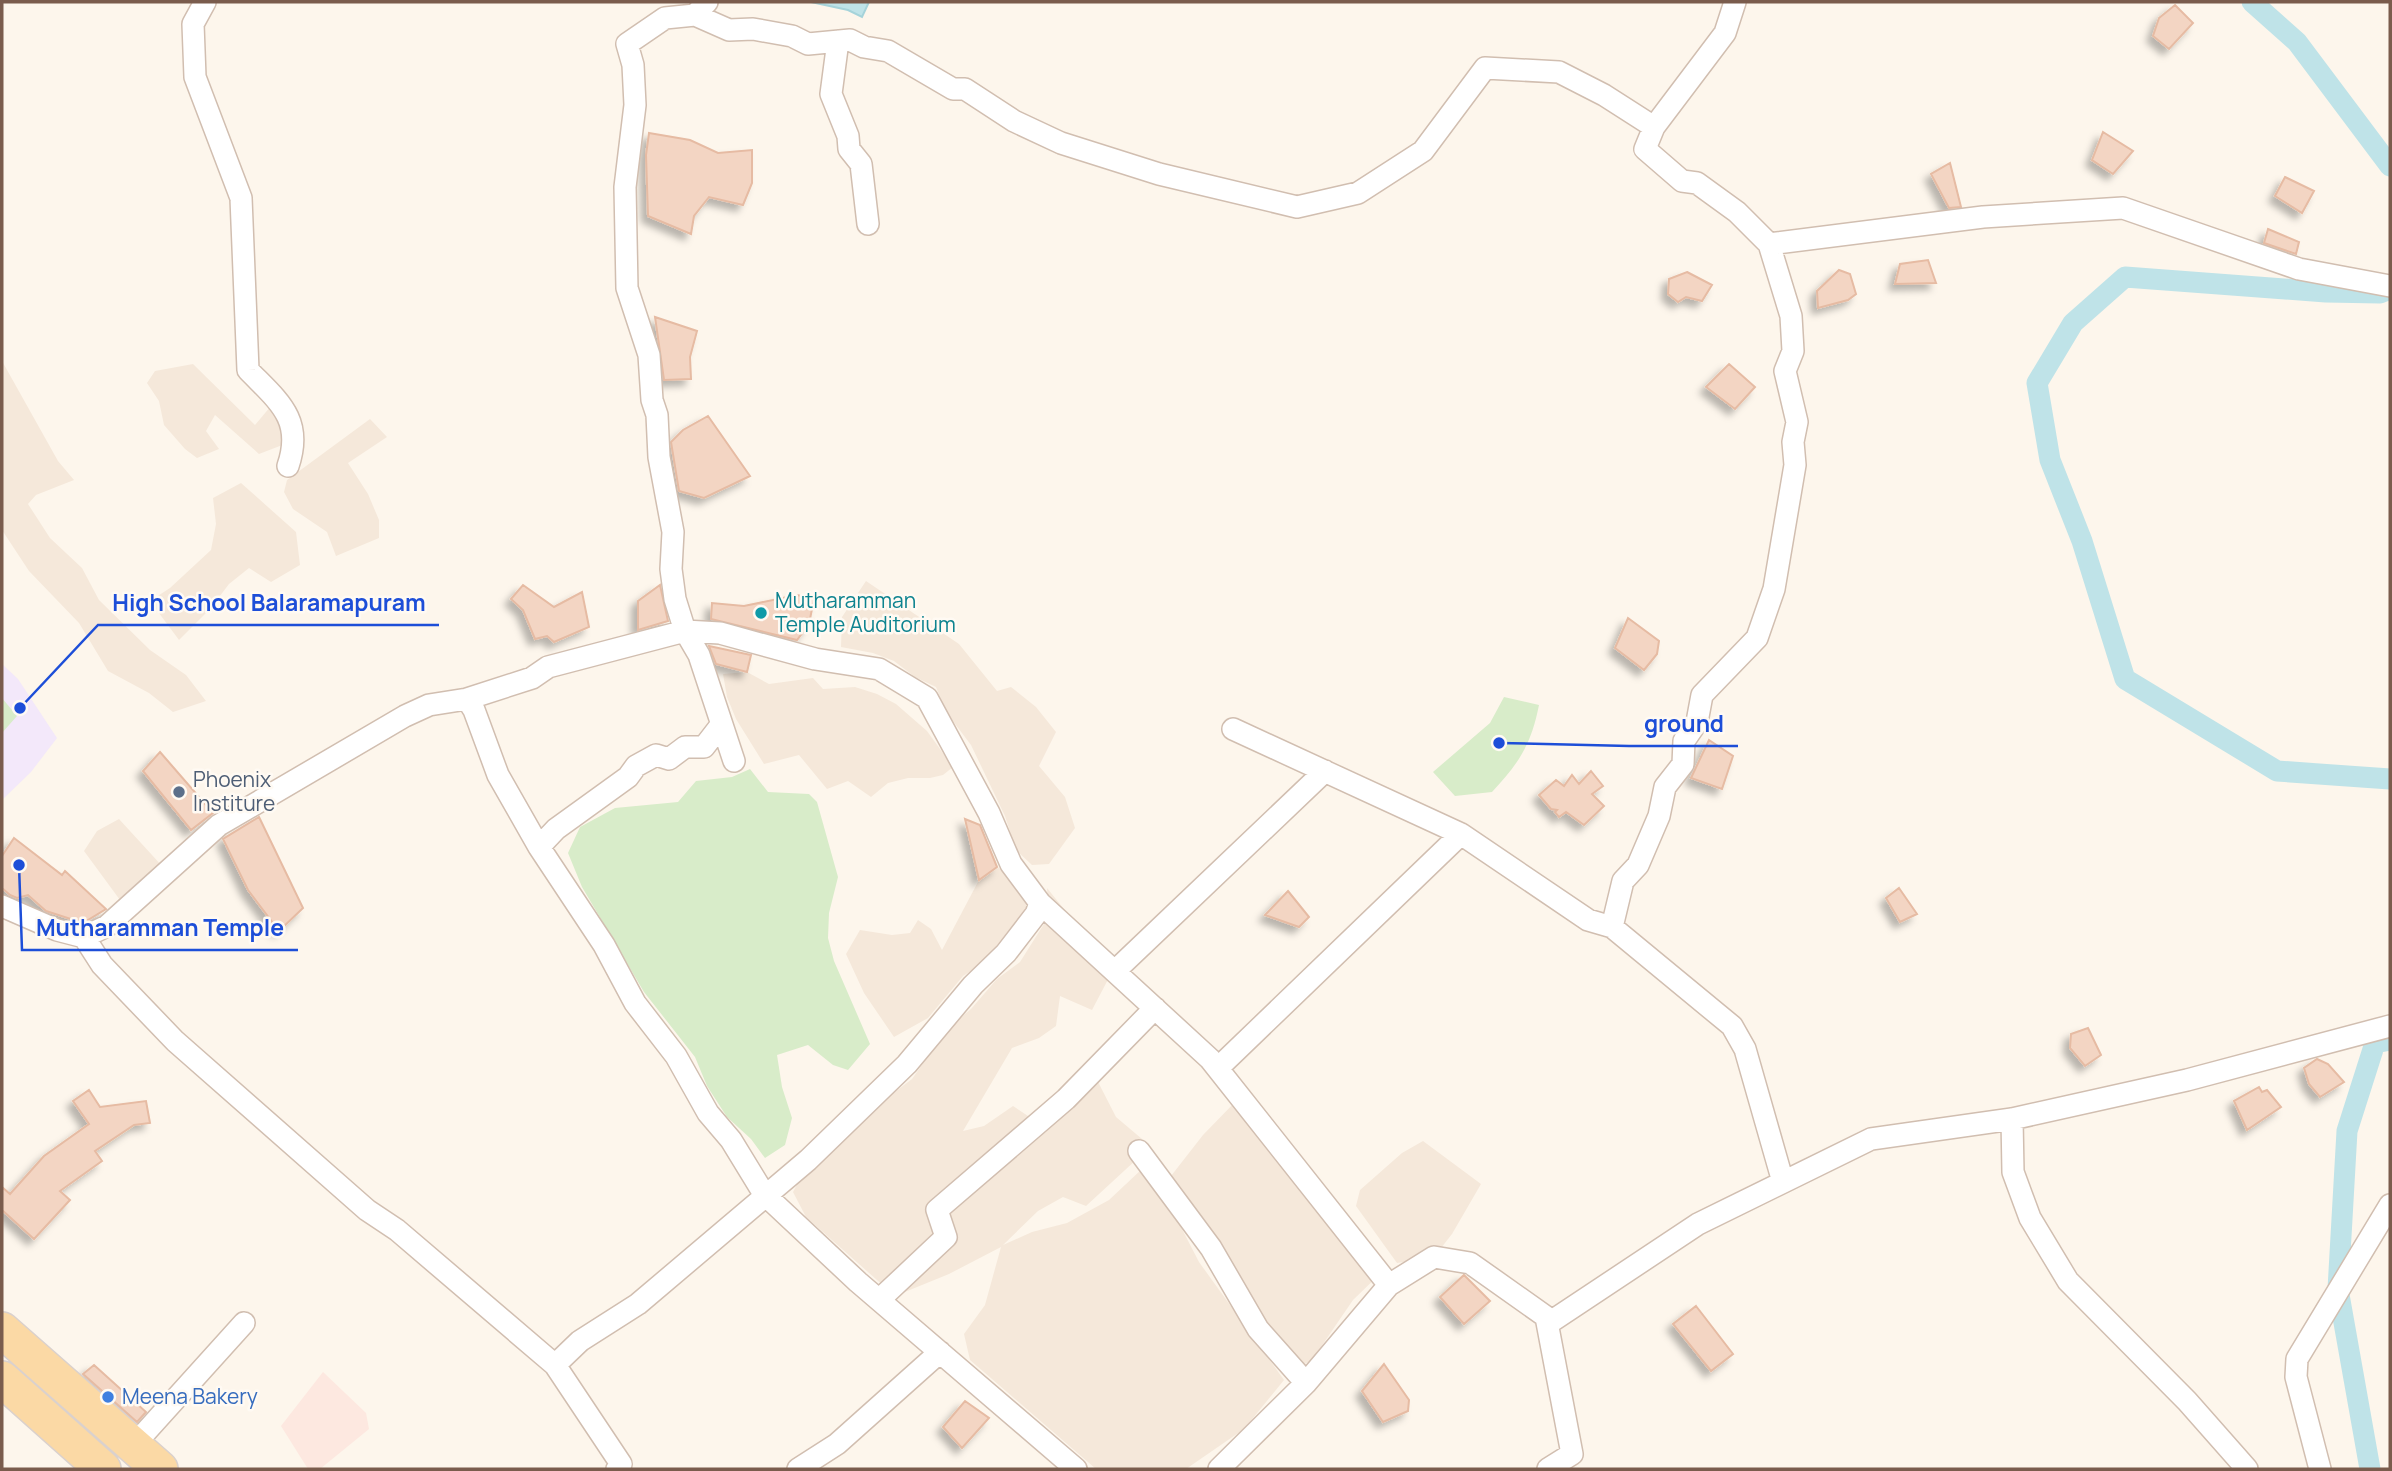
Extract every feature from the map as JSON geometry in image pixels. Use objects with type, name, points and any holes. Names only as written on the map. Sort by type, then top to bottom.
[{"type":"main road","points":[[2,1331],[160,1469]]},
{"type":"main road","points":[[2,1379],[103,1469]]},
{"type":"street","points":[[205,2],[193,24],[195,77],[241,198],[247,370],[286,410],[295,445],[288,466]]},
{"type":"street","points":[[1612,927],[1623,881],[1638,864],[1660,816],[1665,787],[1683,765],[1684,741],[1697,722],[1702,695],[1757,638],[1774,589],[1795,465],[1793,442],[1797,422],[1785,371],[1793,351],[1791,316],[1769,244],[1737,212],[1697,183],[1682,181],[1645,149],[1654,127],[1725,33],[1735,2]]},
{"type":"street","points":[[734,761],[699,655],[685,631],[675,599],[671,569],[673,531],[659,457],[657,415],[652,400],[649,355],[627,288],[624,212],[635,105],[633,65],[627,44],[665,19],[701,9],[729,30],[753,29],[792,36],[808,44],[849,40],[864,47],[888,51],[953,89],[965,89],[1014,121],[1061,143],[1159,174],[1297,207],[1358,193],[1423,151],[1485,68],[1559,72],[1604,94],[1654,127]]},
{"type":"street","points":[[838,41],[831,94],[848,136],[849,149],[861,164],[868,224]]},
{"type":"street","points":[[1769,244],[1983,217],[2123,208],[2299,269],[2388,285]]},
{"type":"street","points":[[2,906],[57,930],[84,937],[107,926],[183,856],[240,811],[405,716],[429,705],[467,699],[532,678],[548,667],[685,631],[720,633],[815,659],[878,669],[927,698],[989,813],[1011,864],[1040,903],[1218,1068],[1389,1285]]},
{"type":"street","points":[[467,699],[474,710],[498,775],[539,847],[604,945],[635,1003],[677,1056],[708,1113],[731,1140],[764,1195],[878,1300],[1076,1469]]},
{"type":"street","points":[[539,847],[556,829],[628,777],[636,765],[656,755],[669,760],[685,747],[704,747],[721,725]]},
{"type":"street","points":[[1233,729],[1461,834],[1588,920],[1612,927],[1732,1026],[1745,1049],[1783,1182]]},
{"type":"street","points":[[1115,971],[1325,771]]},
{"type":"street","points":[[1218,1068],[1461,834]]},
{"type":"street","points":[[555,1364],[580,1341],[638,1304],[807,1160],[907,1064],[973,985],[1006,953],[1036,914],[1040,903]]},
{"type":"street","points":[[84,937],[102,965],[175,1041],[368,1210],[397,1230],[555,1364],[621,1464],[617,1469]]},
{"type":"street","points":[[878,1300],[946,1237],[937,1210],[1066,1099],[1155,1008]]},
{"type":"street","points":[[1219,1469],[1306,1383],[1389,1285],[1434,1257],[1470,1263],[1552,1321],[1698,1224],[1871,1139],[2012,1119],[2187,1080],[2390,1026]]},
{"type":"street","points":[[2012,1119],[2013,1172],[2030,1218],[2068,1282],[2187,1401],[2247,1469]]},
{"type":"street","points":[[1139,1151],[1212,1248],[1258,1329],[1306,1383]]},
{"type":"street","points":[[2320,1469],[2296,1377],[2297,1359],[2390,1205]]},
{"type":"street","points":[[1546,1317],[1572,1454],[1548,1469]]},
{"type":"street","points":[[133,1446],[244,1323]]},
{"type":"street","points":[[798,1469],[837,1444],[940,1352]]},
{"type":"shaded area","points":[[2,361],[58,461],[74,480],[36,495],[28,504],[50,538],[82,568],[99,600],[150,650],[186,675],[206,701],[173,712],[149,693],[108,671],[79,623],[29,571],[2,530]]},
{"type":"shaded area","points":[[193,364],[255,425],[271,406],[285,424],[285,444],[259,454],[215,415],[206,431],[219,449],[197,458],[185,449],[164,425],[159,401],[147,383],[155,371]]},
{"type":"shaded area","points":[[370,419],[387,437],[348,463],[368,494],[379,520],[379,538],[336,556],[327,532],[293,509],[284,492],[287,480]]},
{"type":"shaded area","points":[[241,483],[296,532],[300,565],[271,582],[249,568],[229,584],[210,609],[179,640],[150,601],[170,588],[211,550],[216,524],[213,498]]},
{"type":"shaded area","points":[[866,581],[959,644],[997,691],[1011,687],[1036,707],[1056,732],[1039,766],[1065,797],[1075,828],[1049,864],[1032,865],[1016,850],[1005,816],[971,745],[946,712],[936,687],[915,677],[894,661],[873,653],[841,647],[842,617]]},
{"type":"shaded area","points":[[2,664],[18,679],[57,738],[31,772],[2,800]]},
{"type":"shaded area","points":[[747,672],[769,684],[813,678],[823,689],[855,687],[877,694],[896,704],[927,731],[953,767],[943,775],[888,783],[871,797],[848,781],[827,789],[799,755],[764,764],[736,719],[727,697],[723,674]]},
{"type":"shaded area","points":[[119,819],[163,867],[120,900],[84,851],[97,831]]},
{"type":"shaded area","points":[[997,867],[1010,875],[1030,904],[983,963],[963,976],[928,1018],[894,1037],[864,993],[846,954],[860,930],[892,935],[910,933],[918,920],[931,929],[942,950],[979,880]]},
{"type":"shaded area","points":[[1047,888],[1113,970],[1092,1010],[1060,996],[1056,1026],[1039,1038],[1012,1048],[963,1131],[984,1126],[1013,1106],[1034,1120],[1062,1088],[1095,1076],[1116,1117],[1142,1139],[1137,1159],[1086,1206],[1063,1197],[1038,1211],[1003,1245],[1032,1232],[1067,1223],[1109,1200],[1142,1169],[1169,1204],[1199,1262],[1284,1380],[1244,1429],[1186,1469],[1096,1469],[970,1360],[964,1334],[985,1305],[1001,1247],[949,1274],[895,1296],[806,1217],[793,1192],[799,1181],[875,1107],[912,1079],[948,1028],[971,1009],[997,979],[1020,962],[1049,916]]},
{"type":"shaded area","points":[[1237,1100],[1385,1269],[1353,1300],[1312,1360],[1292,1371],[1171,1176],[1203,1135]]},
{"type":"shaded area","points":[[1423,1141],[1481,1184],[1452,1234],[1434,1257],[1397,1263],[1356,1206],[1360,1190],[1402,1153]]},
{"type":"shaded area","points":[[323,1372],[366,1413],[369,1429],[320,1469],[308,1469],[281,1426]]},
{"type":"green space","points":[[1504,697],[1539,705],[1528,742],[1510,772],[1492,792],[1455,796],[1433,772],[1490,723]]},
{"type":"green space","points":[[2,698],[17,716],[2,733]]},
{"type":"green space","points":[[750,769],[768,792],[809,794],[817,802],[838,877],[829,913],[828,938],[834,961],[870,1044],[848,1070],[833,1065],[808,1045],[777,1055],[782,1087],[792,1118],[785,1145],[765,1158],[751,1139],[727,1117],[707,1086],[695,1057],[644,992],[582,887],[568,853],[580,827],[615,808],[678,802],[696,781],[732,777]]},
{"type":"water","points":[[811,2],[869,2],[862,17],[848,10]]},
{"type":"building","points":[[2175,5],[2193,23],[2169,49],[2153,36],[2159,18]]},
{"type":"building","points":[[2103,132],[2133,151],[2113,174],[2092,160]]},
{"type":"building","points":[[649,133],[690,140],[718,153],[752,150],[752,183],[743,205],[709,197],[694,216],[691,234],[648,216],[646,155]]},
{"type":"building","points":[[1950,163],[1961,207],[1949,208],[1931,174]]},
{"type":"building","points":[[2285,177],[2314,191],[2302,213],[2275,196]]},
{"type":"building","points":[[2268,229],[2299,242],[2296,254],[2264,243]]},
{"type":"building","points":[[1928,260],[1936,283],[1895,284],[1900,264]]},
{"type":"building","points":[[1839,270],[1850,274],[1856,294],[1848,300],[1818,308],[1817,291]]},
{"type":"building","points":[[1687,272],[1712,285],[1702,301],[1686,297],[1678,302],[1668,294],[1669,279]]},
{"type":"building","points":[[655,317],[697,331],[690,357],[691,379],[664,380]]},
{"type":"building","points":[[1729,364],[1755,387],[1735,409],[1706,387]]},
{"type":"building","points":[[708,416],[750,476],[704,498],[679,491],[671,442],[683,430]]},
{"type":"building","points":[[523,585],[554,607],[582,592],[589,627],[554,642],[547,636],[535,639],[523,610],[511,599]]},
{"type":"building","points":[[660,585],[668,621],[638,630],[638,601]]},
{"type":"building","name":"Mutharamman Temple Auditorium","points":[[797,595],[814,599],[809,624],[797,640],[711,619],[712,603],[744,606]]},
{"type":"building","points":[[1628,618],[1659,641],[1657,654],[1644,670],[1615,648]]},
{"type":"building","points":[[709,646],[751,655],[747,672],[716,664]]},
{"type":"building","points":[[1709,740],[1733,756],[1722,789],[1691,778]]},
{"type":"building","name":"Phoenix Institure","points":[[160,752],[213,813],[191,830],[143,771]]},
{"type":"building","points":[[1591,771],[1603,786],[1592,794],[1604,806],[1584,825],[1566,812],[1559,817],[1555,812],[1557,810],[1551,809],[1539,795],[1556,780],[1564,786],[1572,775],[1579,784]]},
{"type":"building","points":[[259,817],[303,908],[279,931],[248,890],[223,839]]},
{"type":"building","points":[[965,819],[980,825],[997,867],[979,880]]},
{"type":"building","points":[[14,838],[62,875],[65,871],[106,909],[83,923],[46,911],[28,895],[17,898],[10,895],[2,888],[2,856]]},
{"type":"building","points":[[1899,888],[1917,914],[1900,922],[1886,898]]},
{"type":"building","points":[[1288,891],[1309,917],[1299,927],[1265,915]]},
{"type":"building","points":[[2088,1028],[2101,1055],[2085,1066],[2070,1048],[2071,1034]]},
{"type":"building","points":[[2317,1059],[2328,1064],[2344,1082],[2320,1097],[2309,1084],[2304,1068]]},
{"type":"building","points":[[2259,1087],[2262,1092],[2267,1090],[2281,1107],[2247,1130],[2234,1101]]},
{"type":"building","points":[[89,1090],[100,1107],[146,1101],[150,1123],[134,1125],[95,1151],[102,1161],[60,1191],[70,1200],[34,1239],[2,1210],[2,1187],[10,1194],[44,1156],[89,1124],[73,1101]]},
{"type":"building","points":[[1464,1275],[1490,1301],[1464,1324],[1440,1297]]},
{"type":"building","points":[[1696,1306],[1733,1354],[1711,1371],[1673,1324]]},
{"type":"building","points":[[1384,1364],[1409,1400],[1408,1411],[1383,1422],[1362,1391]]},
{"type":"building","points":[[94,1365],[146,1412],[137,1422],[83,1374]]},
{"type":"building","points":[[965,1401],[989,1418],[962,1448],[943,1427]]},
{"type":"waterway","points":[[2252,2],[2297,42],[2390,166]]},
{"type":"waterway","points":[[2390,289],[2380,293],[2326,292],[2125,277],[2073,323],[2037,383],[2050,460],[2082,541],[2125,679],[2277,771],[2390,779]]},
{"type":"waterway","points":[[2370,1469],[2338,1289],[2347,1131],[2375,1043],[2390,1040]]},
{"type":"place","name":"Mutharamman Temple Auditorium","points":[[761,613]]},
{"type":"place","name":"High School Balaramapuram","points":[[20,708]]},
{"type":"place","name":"ground","points":[[1499,743]]},
{"type":"place","name":"Phoenix Institure","points":[[179,792]]},
{"type":"place","name":"Mutharamman Temple","points":[[19,865]]},
{"type":"place","name":"Meena Bakery","points":[[108,1397]]}]
